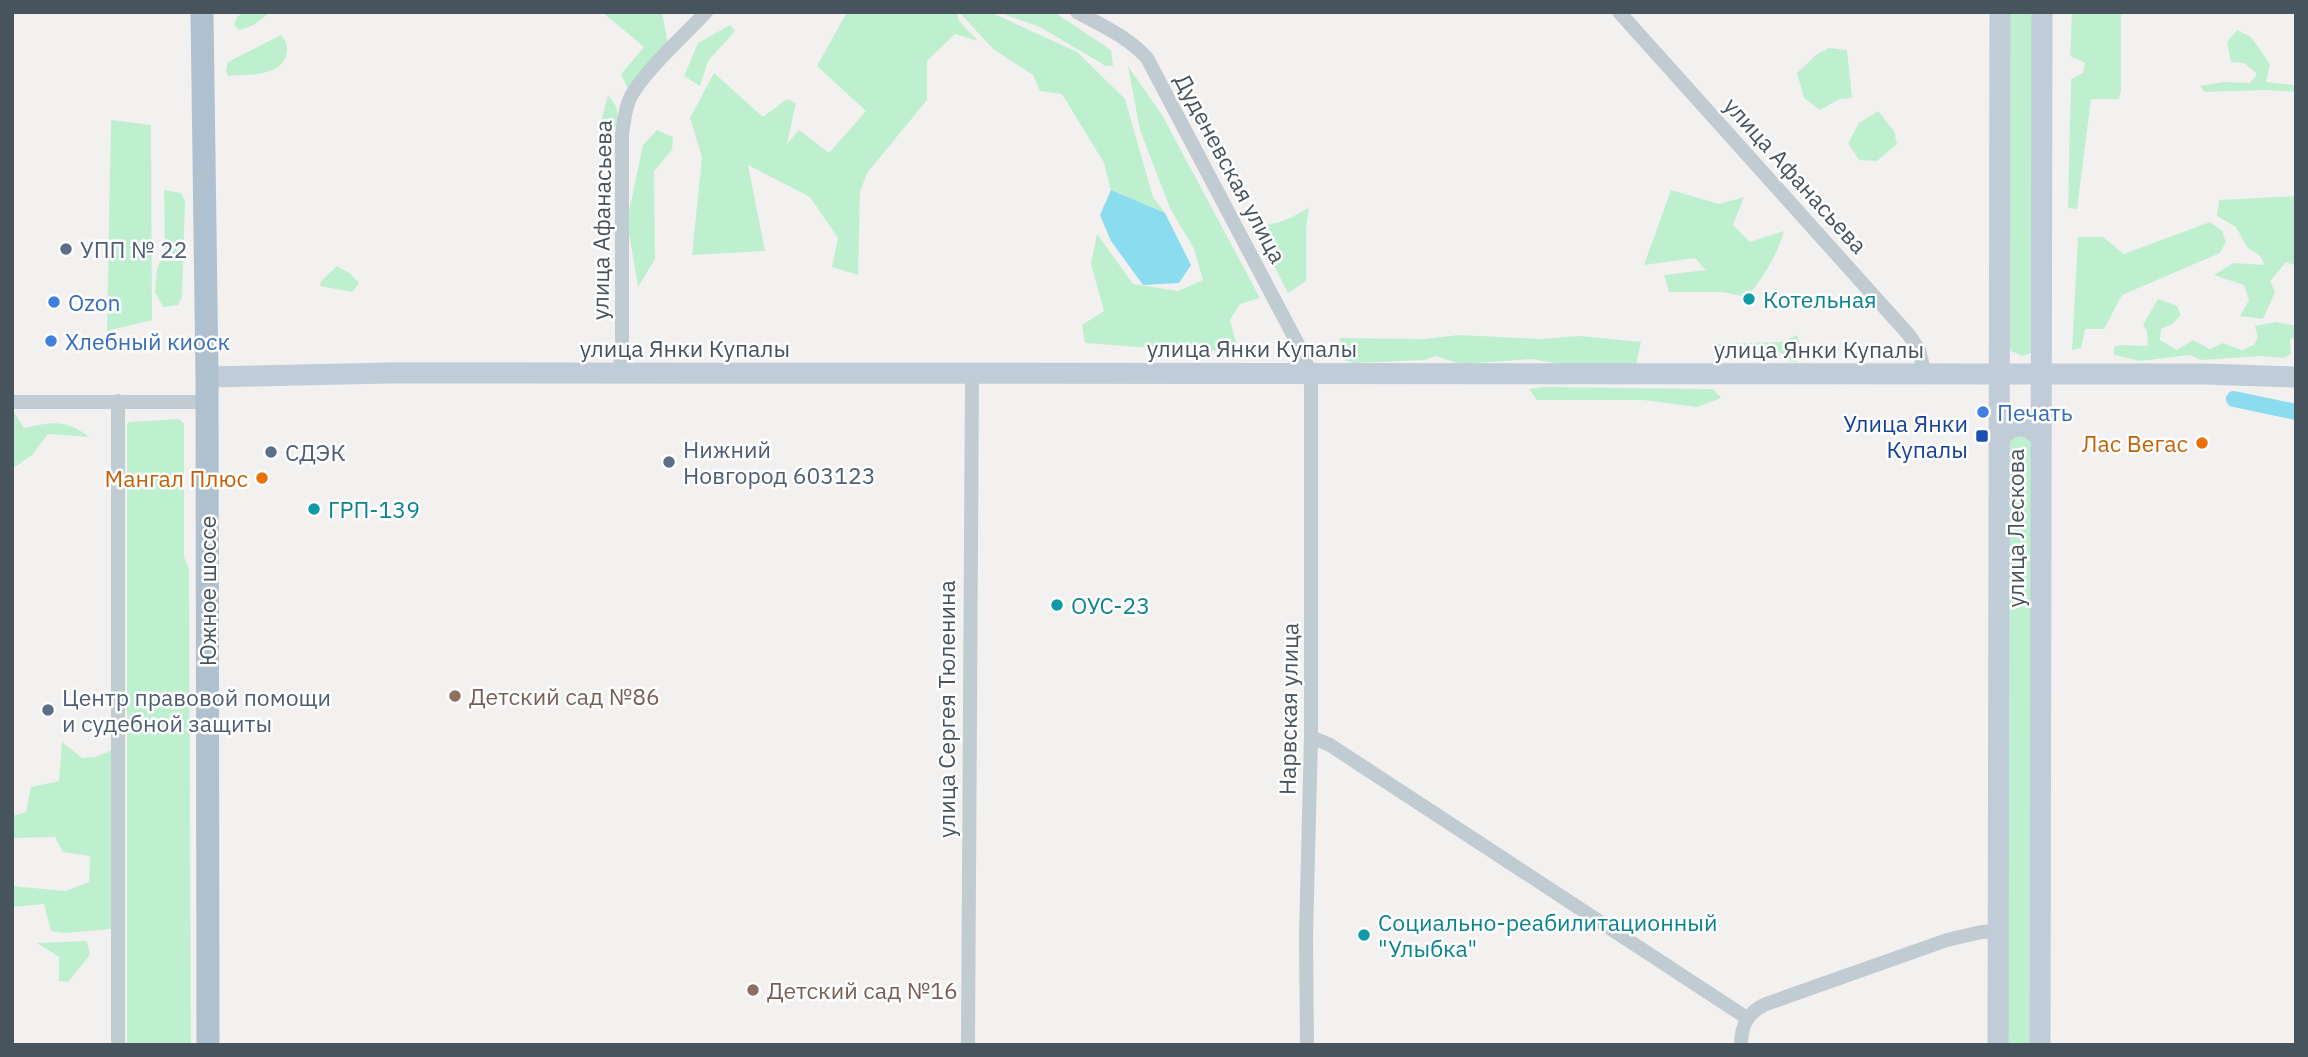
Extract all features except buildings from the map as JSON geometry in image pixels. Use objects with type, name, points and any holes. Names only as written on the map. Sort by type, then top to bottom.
[{"type":"main road","name":"Южное шоссе","points":[[202,12],[207,377],[208,1045]]},
{"type":"main road","name":"улица Лескова","points":[[1998,1045],[2000,12]]},
{"type":"main road","name":"улица Лескова","points":[[2040,1045],[2042,12]]},
{"type":"main road","name":"улица Янки Купалы","points":[[207,377],[326,373],[2229,374],[2296,377]]},
{"type":"main road","points":[[1999,438],[2012,426],[2021,425],[2029,426],[2041,437]]},
{"type":"street","name":"улица Афанасьева","points":[[619,374],[622,338],[622,134],[626,109],[630,97],[644,78],[706,12]]},
{"type":"street","name":"Дуденевская улица","points":[[1077,12],[1119,34],[1147,58],[1301,350],[1311,374]]},
{"type":"street","name":"улица Афанасьева","points":[[1619,12],[1909,335],[1919,350],[1925,375]]},
{"type":"street","name":"улица Сергея Тюленина","points":[[968,1045],[972,374]]},
{"type":"street","name":"Нарвская улица","points":[[1307,1045],[1306,935],[1311,737],[1311,374]]},
{"type":"street","points":[[118,401],[118,1045]]},
{"type":"street","points":[[12,402],[207,402]]},
{"type":"street","points":[[1311,737],[1331,745],[1747,1018]]},
{"type":"street","points":[[1741,1045],[1741,1031],[1747,1018],[1766,1004],[1947,940],[1998,931]]},
{"type":"green space","points":[[243,12],[271,12],[252,26],[239,30],[234,25]]},
{"type":"green space","points":[[602,12],[662,12],[668,44],[628,89],[621,74],[644,47]]},
{"type":"green space","points":[[847,12],[957,12],[959,21],[978,41],[955,34],[927,61],[927,100],[867,173],[860,192],[858,275],[832,267],[838,238],[810,197],[748,165],[765,251],[692,255],[702,157],[690,118],[714,73],[763,117],[787,99],[796,103],[787,144],[799,130],[829,153],[866,111],[817,66]]},
{"type":"green space","points":[[990,12],[1077,52],[1125,99],[1153,197],[1165,213],[1111,190],[1104,163],[1062,94],[1040,91],[1033,75],[993,49],[960,13]]},
{"type":"green space","points":[[998,12],[1054,12],[1111,50],[1113,66],[1106,66],[1040,27]]},
{"type":"green space","points":[[2010,12],[2037,12],[2031,353],[2022,356],[2011,351],[2009,343]]},
{"type":"green space","points":[[2072,12],[2121,12],[2119,99],[2091,99],[2077,209],[2068,208],[2071,79],[2083,73],[2085,63],[2070,56]]},
{"type":"green space","points":[[730,25],[735,31],[708,61],[700,86],[684,76],[698,43]]},
{"type":"green space","points":[[2237,30],[2251,37],[2270,64],[2266,82],[2296,85],[2296,92],[2205,92],[2200,86],[2223,82],[2250,83],[2257,74],[2244,63],[2231,62],[2227,42]]},
{"type":"green space","points":[[281,35],[287,50],[280,66],[264,73],[228,76],[228,62]]},
{"type":"green space","points":[[1829,48],[1847,50],[1852,98],[1840,99],[1820,110],[1804,98],[1797,73],[1817,54]]},
{"type":"green space","points":[[1128,66],[1162,115],[1260,298],[1240,304],[1230,320],[1238,350],[1191,351],[1085,343],[1082,325],[1104,311],[1091,264],[1097,234],[1133,284],[1178,291],[1203,280],[1194,249],[1170,208],[1140,130]]},
{"type":"green space","points":[[608,95],[616,106],[619,124],[607,133],[601,121]]},
{"type":"green space","points":[[1878,111],[1894,131],[1897,144],[1877,161],[1859,160],[1848,143],[1859,123]]},
{"type":"green space","points":[[111,120],[151,125],[152,320],[107,331]]},
{"type":"green space","points":[[657,130],[673,137],[672,150],[654,171],[655,259],[638,287],[627,221],[643,145]]},
{"type":"green space","points":[[164,190],[181,193],[185,201],[182,297],[178,305],[163,307],[155,292],[157,269],[165,249]]},
{"type":"green space","points":[[1671,190],[1719,204],[1744,197],[1733,225],[1750,242],[1784,231],[1769,266],[1747,297],[1722,292],[1669,292],[1664,275],[1706,270],[1695,258],[1644,265]]},
{"type":"green space","points":[[2296,196],[2296,266],[2286,262],[2270,281],[2275,292],[2263,319],[2240,316],[2249,300],[2244,285],[2214,275],[2233,263],[2265,265],[2260,256],[2247,247],[2236,227],[2217,216],[2219,200]]},
{"type":"green space","points":[[1309,207],[1306,228],[1306,281],[1288,293],[1253,225],[1282,221]]},
{"type":"green space","points":[[2210,222],[2222,231],[2226,242],[2220,253],[2122,295],[2104,329],[2085,329],[2081,348],[2072,350],[2078,237],[2103,237],[2124,254]]},
{"type":"green space","points":[[337,266],[351,274],[359,283],[352,292],[320,286],[321,281]]},
{"type":"green space","points":[[2158,299],[2177,306],[2181,315],[2172,324],[2161,329],[2160,340],[2177,350],[2193,340],[2210,349],[2223,343],[2242,350],[2254,345],[2258,337],[2255,326],[2276,322],[2296,326],[2296,337],[2290,339],[2291,354],[2285,358],[2261,356],[2201,360],[2190,355],[2140,361],[2114,355],[2114,347],[2121,345],[2148,346],[2147,331],[2143,325]]},
{"type":"green space","points":[[1459,335],[1540,339],[1580,336],[1641,342],[1636,364],[1594,370],[1532,359],[1461,364],[1435,356],[1426,360],[1352,363],[1339,357],[1340,338],[1425,339]]},
{"type":"green space","points":[[1797,335],[1802,351],[1795,363],[1778,351],[1746,358],[1715,344],[1782,342]]},
{"type":"green space","points":[[1529,389],[1713,389],[1721,398],[1697,407],[1643,400],[1537,400]]},
{"type":"green space","points":[[12,409],[24,428],[43,424],[66,425],[90,437],[48,434],[32,455],[12,469]]},
{"type":"green space","points":[[178,419],[184,423],[184,557],[189,569],[191,1045],[127,1045],[127,424]]},
{"type":"green space","points":[[2013,431],[2032,441],[2031,1045],[2004,1045],[2007,441]]},
{"type":"green space","points":[[62,742],[82,758],[95,757],[115,749],[113,929],[64,933],[51,931],[44,904],[12,907],[12,886],[66,891],[89,882],[90,856],[63,852],[55,837],[12,838],[12,816],[26,812],[31,787],[59,781]]},
{"type":"green space","points":[[87,941],[90,955],[68,982],[59,981],[59,957],[37,943]]},
{"type":"water","points":[[1111,190],[1165,213],[1191,265],[1179,283],[1143,285],[1111,241],[1100,215]]},
{"type":"waterway","points":[[2234,399],[2296,412]]},
{"type":"place","name":"УПП № 22","points":[[66,249]]},
{"type":"place","name":"Котельная","points":[[1749,299]]},
{"type":"place","name":"Ozon","points":[[54,302]]},
{"type":"place","name":"Хлебный киоск","points":[[51,341]]},
{"type":"place","name":"Печать","points":[[1983,412]]},
{"type":"place","name":"Улица Янки Купалы","points":[[1982,436]]},
{"type":"place","name":"Лас Вегас","points":[[2202,443]]},
{"type":"place","name":"СДЭК","points":[[271,452]]},
{"type":"place","name":"Нижний Новгород 603123","points":[[669,462]]},
{"type":"place","name":"Мангал Плюс","points":[[262,478]]},
{"type":"place","name":"ГРП-139","points":[[314,509]]},
{"type":"place","name":"ОУС-23","points":[[1057,605]]},
{"type":"place","name":"Детский сад №86","points":[[455,696]]},
{"type":"place","name":"Центр правовой помощи и судебной защиты","points":[[48,710]]},
{"type":"place","name":"Социально-реабилитационный \"Улыбка\"","points":[[1364,935]]},
{"type":"place","name":"Детский сад №16","points":[[753,990]]}]
